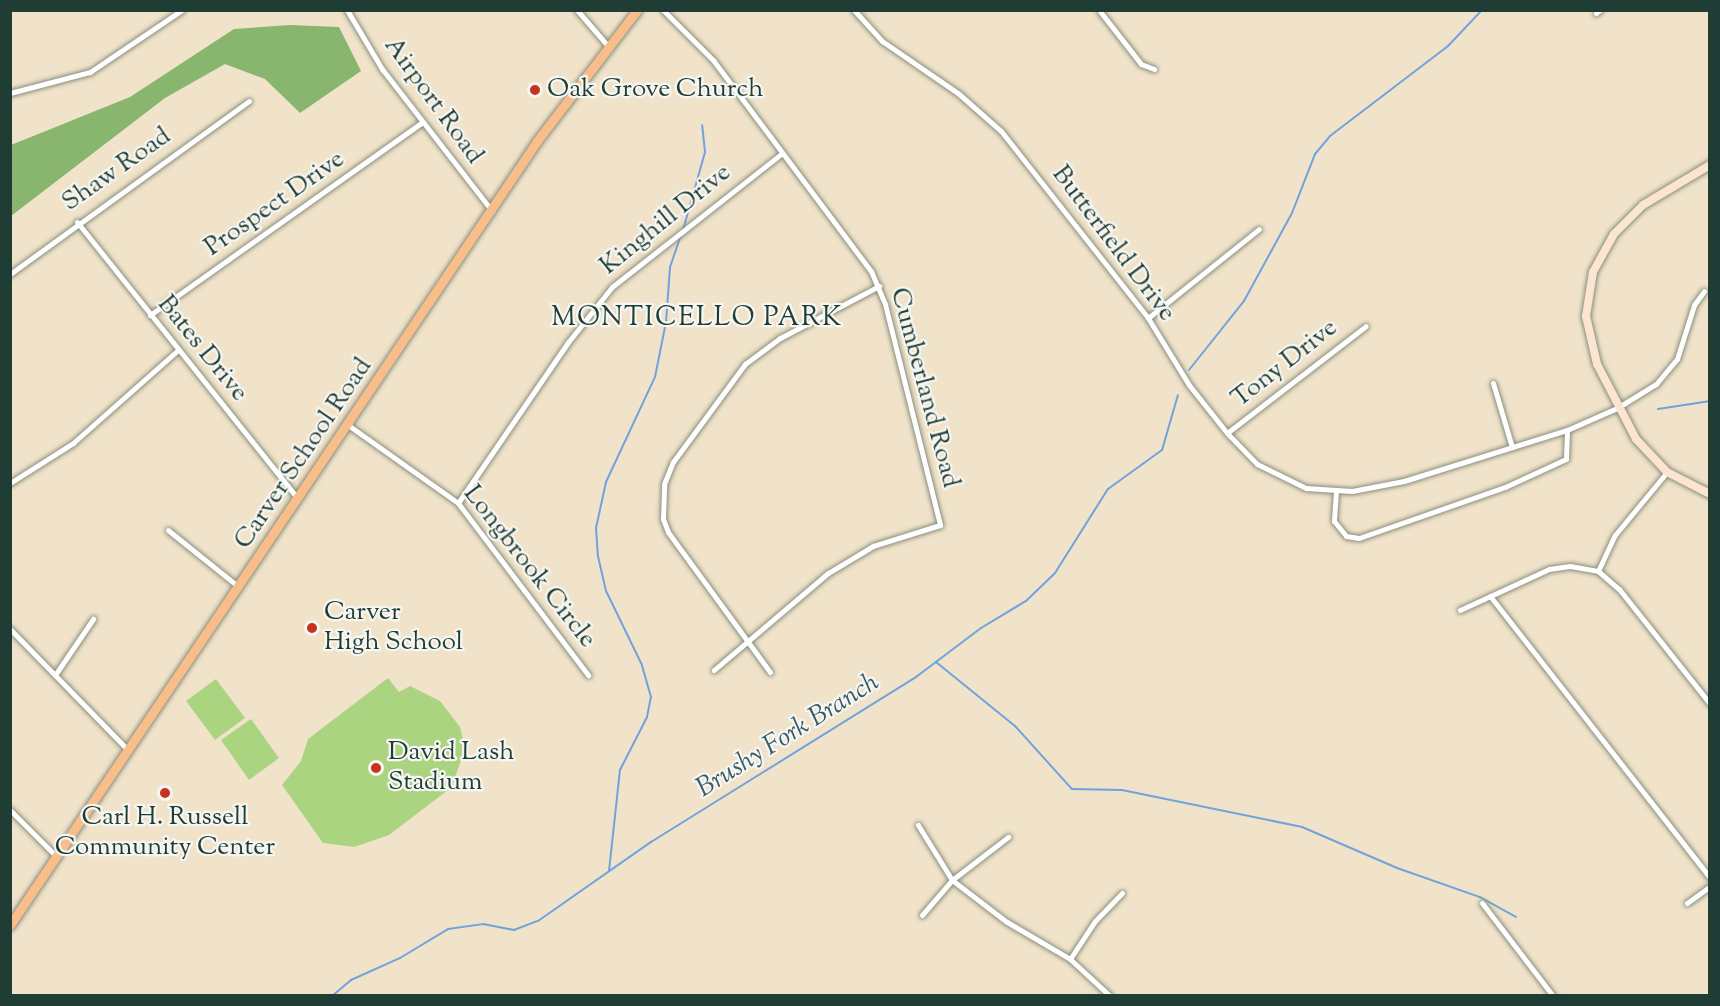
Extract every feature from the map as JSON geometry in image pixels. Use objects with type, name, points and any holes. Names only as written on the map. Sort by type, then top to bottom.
[{"type":"main road","name":"Carver School Road","points":[[10,925],[556,114],[637,10]]},
{"type":"street","points":[[10,93],[90,72],[182,10]]},
{"type":"street","name":"Airport Road","points":[[347,10],[421,123],[492,211]]},
{"type":"street","points":[[577,10],[608,46]]},
{"type":"street","name":"Cumberland Road","points":[[663,10],[700,44],[783,153],[879,286],[940,525],[898,536],[852,558],[817,582],[748,644]]},
{"type":"street","name":"Butterfield Drive","points":[[854,10],[882,41],[959,94],[1000,131],[1148,318],[1189,385],[1227,434],[1271,474],[1305,488],[1336,491],[1404,481],[1567,430],[1617,408],[1656,384],[1677,358],[1694,305],[1704,291]]},
{"type":"street","points":[[1099,10],[1141,63],[1154,69]]},
{"type":"street","name":"Shaw Road","points":[[10,274],[77,222],[249,101]]},
{"type":"street","name":"Prospect Drive","points":[[150,315],[421,123]]},
{"type":"street","name":"Kinghill Drive","points":[[459,503],[569,341],[612,287],[783,153]]},
{"type":"street","points":[[1710,165],[1638,209],[1609,240],[1593,272],[1587,303],[1588,331],[1597,364],[1617,408],[1636,439],[1667,472],[1710,494]]},
{"type":"street","name":"Bates Drive","points":[[77,222],[298,500]]},
{"type":"street","points":[[1148,318],[1259,229]]},
{"type":"street","points":[[770,672],[668,532],[662,501],[668,472],[745,364],[780,338],[879,286]]},
{"type":"street","name":"Tony Drive","points":[[1227,434],[1366,326]]},
{"type":"street","points":[[10,483],[73,443],[178,350]]},
{"type":"street","points":[[1493,383],[1512,447]]},
{"type":"street","name":"Longbrook Circle","points":[[348,425],[459,503],[588,675]]},
{"type":"street","points":[[1336,491],[1334,521],[1346,536],[1359,538],[1505,487],[1566,459],[1567,430]]},
{"type":"street","points":[[1598,571],[1615,535],[1667,472]]},
{"type":"street","points":[[168,530],[239,587]]},
{"type":"street","points":[[1460,610],[1558,567],[1598,571],[1620,589],[1710,704]]},
{"type":"street","points":[[1490,596],[1710,878]]},
{"type":"street","points":[[55,675],[93,620]]},
{"type":"street","points":[[10,630],[129,751]]},
{"type":"street","points":[[714,670],[748,644]]},
{"type":"street","points":[[10,810],[57,857]]},
{"type":"street","points":[[918,825],[952,880],[1007,922],[1070,959],[1110,996]]},
{"type":"street","points":[[922,915],[952,880],[1008,837]]},
{"type":"street","points":[[1687,903],[1710,886]]},
{"type":"street","points":[[1070,959],[1095,921],[1122,893]]},
{"type":"street","points":[[1482,903],[1553,996]]},
{"type":"green space","points":[[290,25],[339,27],[361,71],[300,113],[265,79],[225,64],[165,98],[11,216],[11,145],[130,97],[234,29]]},
{"type":"green space","name":"David Lash Stadium","points":[[388,678],[399,692],[410,686],[440,701],[460,727],[465,748],[452,787],[389,835],[354,847],[323,843],[282,785],[301,761],[308,739]]},
{"type":"green space","points":[[216,679],[245,718],[215,740],[186,701]]},
{"type":"green space","points":[[251,719],[279,758],[249,780],[221,740]]},
{"type":"waterway","name":"Brushy Fork Branch","points":[[1189,370],[1244,301],[1292,213],[1315,154],[1330,136],[1448,46],[1482,10]]},
{"type":"waterway","points":[[683,230],[705,152],[702,125]]},
{"type":"waterway","points":[[609,871],[620,770],[647,717],[651,697],[642,665],[606,591],[598,557],[596,528],[606,482],[655,377],[666,322],[670,267],[681,235]]},
{"type":"waterway","name":"Brushy Fork Branch","points":[[332,996],[351,980],[400,958],[448,929],[483,924],[514,930],[538,921],[651,842],[916,677],[981,628],[1026,601],[1055,573],[1108,489],[1162,450],[1178,395]]},
{"type":"waterway","points":[[1658,409],[1710,401]]},
{"type":"waterway","points":[[936,662],[1015,726],[1072,789],[1122,790],[1302,827],[1397,868],[1480,897],[1516,917]]},
{"type":"place","name":"Oak Grove Church","points":[[535,90]]},
{"type":"place","name":"Carver High School","points":[[312,628]]},
{"type":"place","name":"David Lash Stadium","points":[[376,768]]},
{"type":"place","name":"Carl H. Russell Community Center","points":[[165,793]]},
{"type":"district","name":"MONTICELLO PARK","points":[[697,319]]}]
